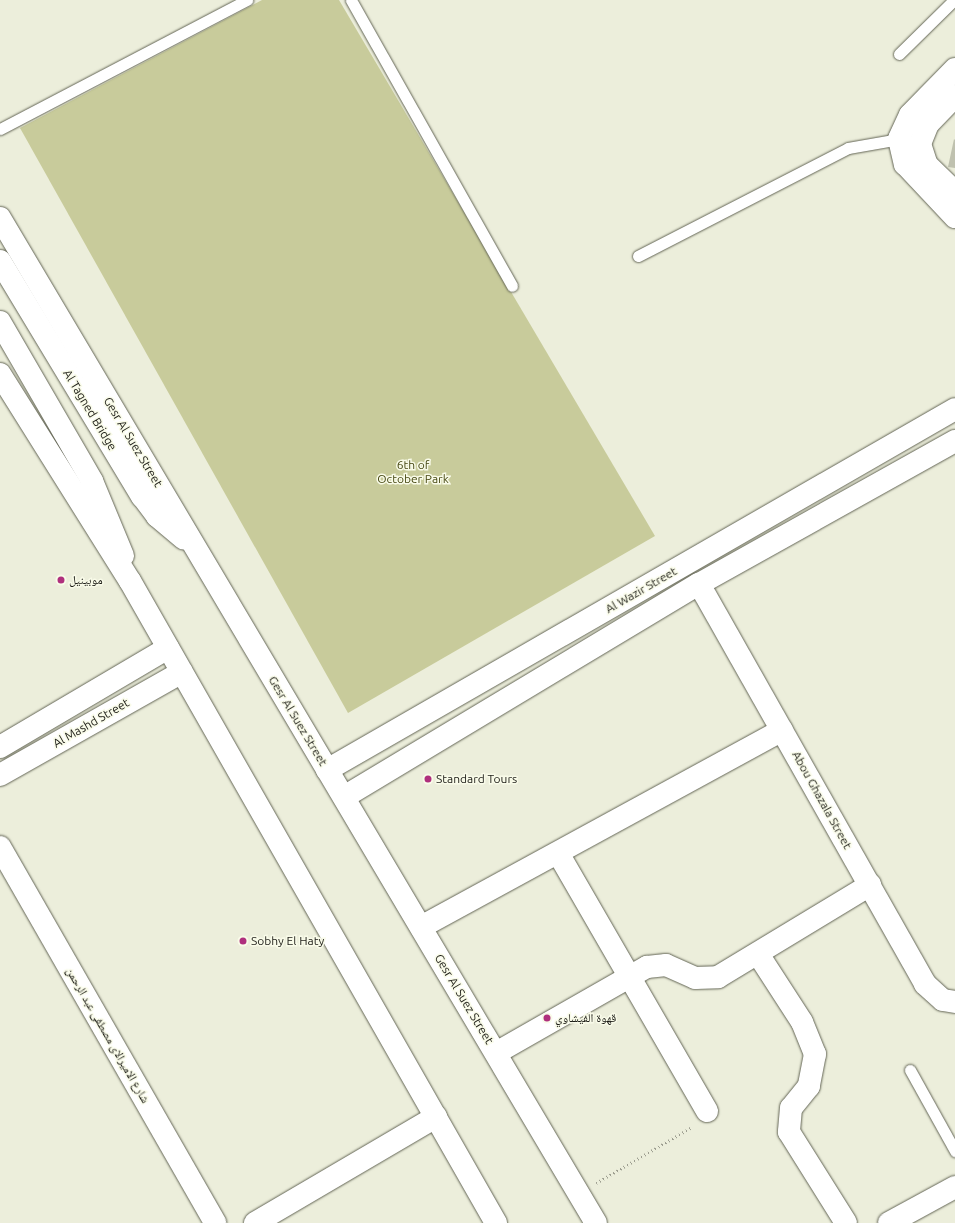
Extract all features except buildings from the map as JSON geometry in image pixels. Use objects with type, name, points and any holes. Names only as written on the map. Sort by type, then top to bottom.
[{"type":"street","points":[[955,69],[910,115],[899,139],[905,164],[955,217]]},
{"type":"street","points":[[955,96],[928,124],[920,144],[927,165],[955,192]]},
{"type":"street","points":[[899,139],[920,144]]},
{"type":"street","name":"Gesr Al Suez Street","points":[[0,218],[596,1223]]},
{"type":"street","name":"Al Tagned Bridge","points":[[0,261],[142,496],[157,516],[194,546]]},
{"type":"street","points":[[0,322],[92,481],[110,520],[130,581]]},
{"type":"street","points":[[0,374],[130,581],[496,1223]]},
{"type":"street","name":"Al Wazir Street","points":[[327,770],[954,412]]},
{"type":"street","name":"Al Wazir Street","points":[[344,797],[699,584],[955,442]]},
{"type":"street","name":"Abou Ghazala Street","points":[[699,584],[925,984],[943,1000],[955,1002]]},
{"type":"street","points":[[0,747],[168,648]]},
{"type":"street","name":"Al Mashd Street","points":[[0,775],[182,672]]},
{"type":"street","points":[[420,927],[782,730]]},
{"type":"street","name":"شارع الاميرالاى مصطفى عبد الرحمن","points":[[0,847],[215,1223]]},
{"type":"street","points":[[558,853],[707,1111]]},
{"type":"street","points":[[496,1053],[647,967],[666,965],[707,980],[718,977],[870,885]]},
{"type":"street","points":[[758,954],[802,1022],[815,1054],[809,1086],[791,1108],[789,1132],[846,1223]]},
{"type":"street","points":[[255,1223],[436,1116]]},
{"type":"street","points":[[889,1223],[955,1187]]},
{"type":"lane","points":[[0,129],[247,0]]},
{"type":"lane","points":[[351,0],[512,286]]},
{"type":"lane","points":[[899,54],[954,0]]},
{"type":"lane","points":[[638,256],[848,148],[899,139]]},
{"type":"lane","points":[[910,1070],[955,1151]]},
{"type":"path","points":[[579,1193],[706,1119],[707,1111]]},
{"type":"green space","name":"6th of October Park","points":[[262,0],[339,0],[655,536],[348,713],[20,128]]},
{"type":"place","name":"موبينيل","points":[[61,580]]},
{"type":"place","name":"Standard Tours","points":[[428,779]]},
{"type":"place","name":"Sobhy El Haty","points":[[243,941]]},
{"type":"place","name":"قهوة الفيشاوي","points":[[547,1018]]}]
